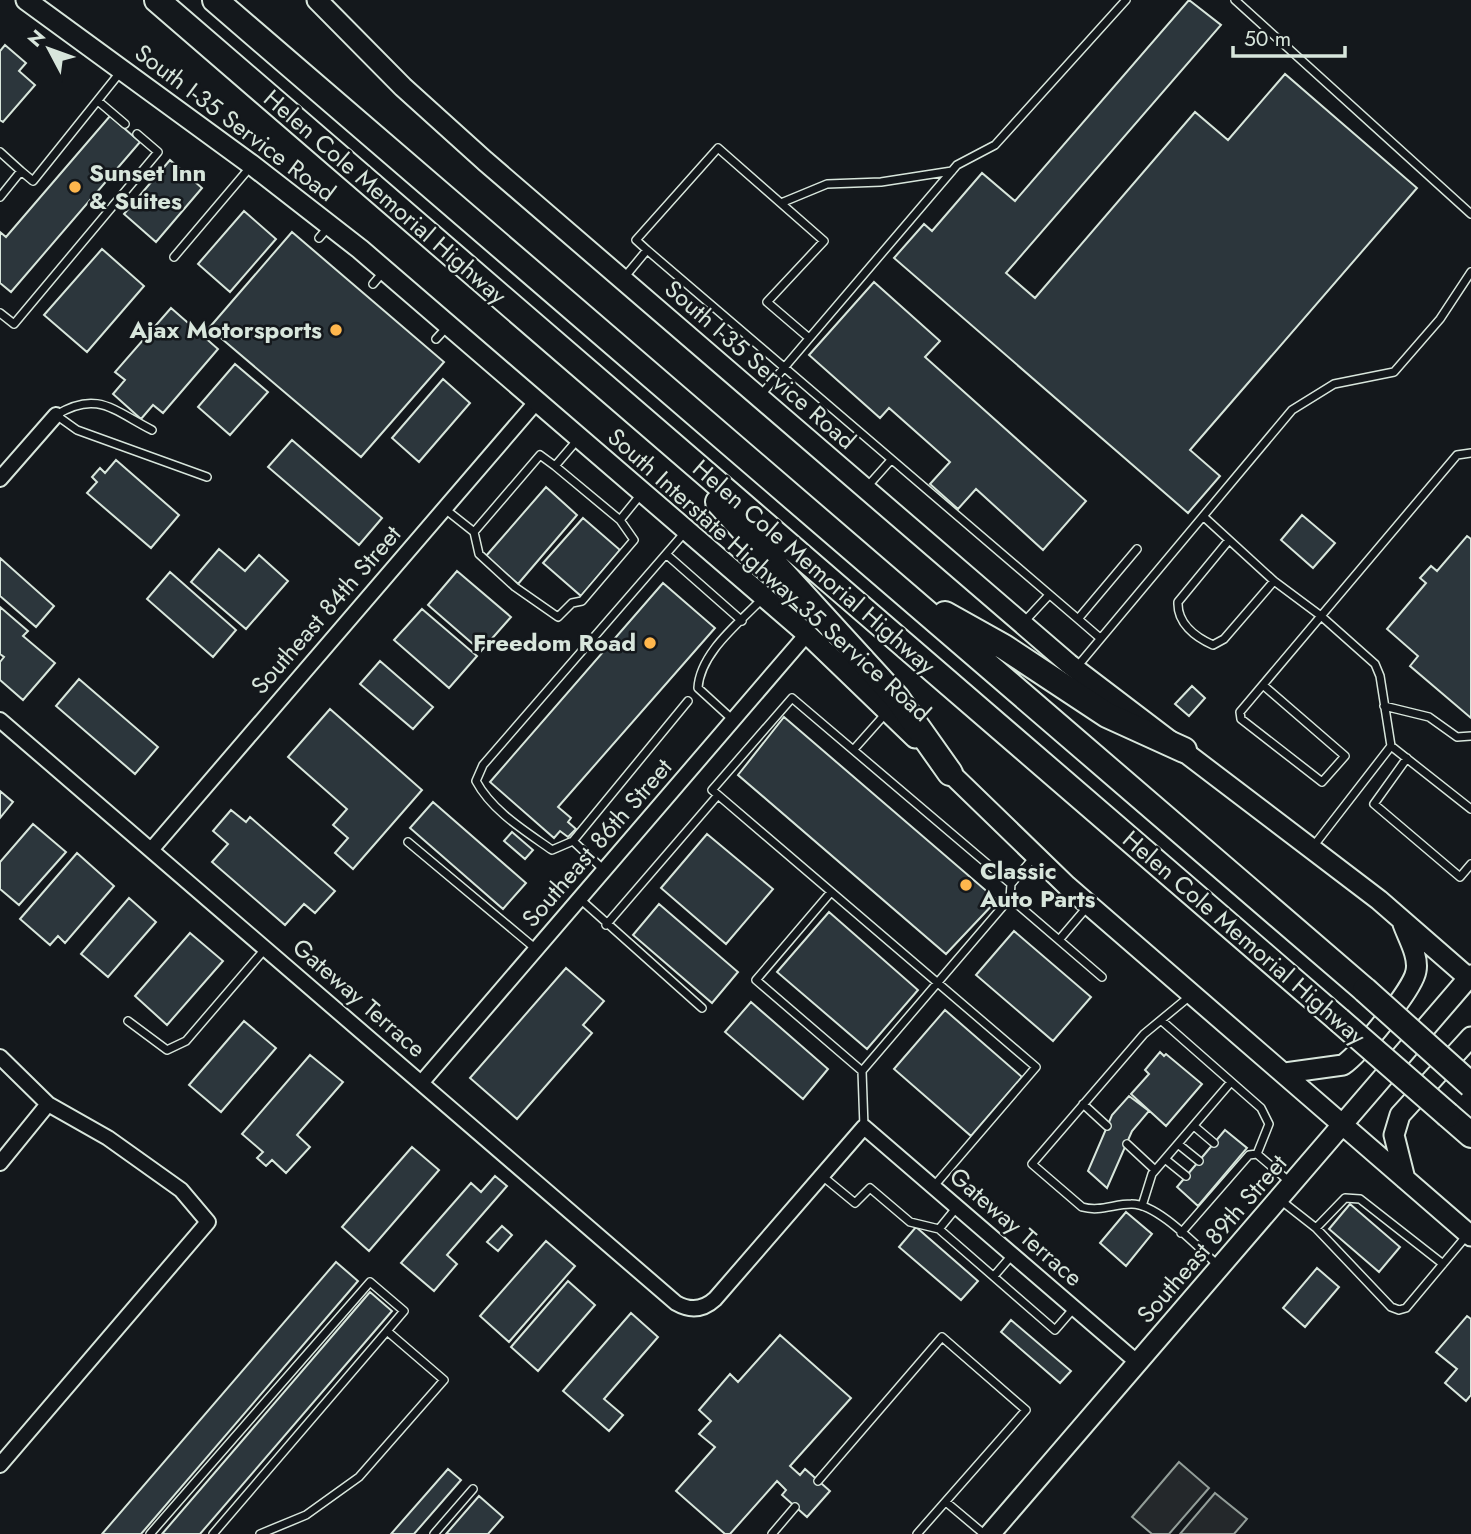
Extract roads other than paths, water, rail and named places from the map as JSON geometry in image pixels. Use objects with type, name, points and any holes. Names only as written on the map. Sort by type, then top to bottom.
[{"type":"highway","name":"Helen Cole Memorial Highway","points":[[157,0],[1471,1135]]},
{"type":"highway","name":"Helen Cole Memorial Highway","points":[[215,0],[1471,1085]]},
{"type":"highway","points":[[642,419],[897,698],[950,773]]},
{"type":"highway","points":[[895,586],[1004,648],[1107,715],[1184,750]]},
{"type":"main road","name":"South I-35 Service Road","points":[[26,0],[252,165],[443,332],[537,401]]},
{"type":"main road","name":"South I-35 Service Road","points":[[317,0],[403,87],[623,279],[1022,624],[1075,668],[1184,750]]},
{"type":"main road","name":"South Interstate Highway 35 Service Road","points":[[537,401],[807,634],[1089,905],[1470,1235]]},
{"type":"main road","points":[[1184,750],[1311,848],[1470,977]]},
{"type":"main road","points":[[1285,1073],[1343,1065],[1402,998],[1414,979],[1416,961],[1401,920]]},
{"type":"main road","name":"Southeast 89th Street","points":[[990,1534],[1470,977]]},
{"type":"main road","points":[[1405,1179],[1394,1135],[1400,1115],[1471,1037]]},
{"type":"street","name":"Southeast 84th Street","points":[[151,850],[537,401]]},
{"type":"street","points":[[0,479],[56,415]]},
{"type":"street","name":"Southeast 86th Street","points":[[422,1082],[807,634]]},
{"type":"street","name":"Gateway Terrace","points":[[0,720],[665,1294],[690,1309],[705,1307],[715,1299],[820,1175]]},
{"type":"street","points":[[0,1057],[48,1104],[108,1138],[181,1190],[208,1222],[0,1465]]},
{"type":"street","points":[[0,1163],[48,1104]]},
{"type":"street","points":[[820,1175],[864,1127]]},
{"type":"street","name":"Gateway Terrace","points":[[864,1127],[1138,1363]]},
{"type":"lane","points":[[760,397],[957,165],[995,145],[1126,0]]},
{"type":"lane","points":[[1235,0],[1471,214]]},
{"type":"lane","points":[[0,152],[33,181],[122,70]]},
{"type":"lane","points":[[98,101],[125,124]]},
{"type":"lane","points":[[0,313],[14,324],[158,152],[137,134]]},
{"type":"lane","points":[[809,338],[767,302],[824,241],[718,148],[636,240],[783,369],[1100,638]]},
{"type":"lane","points":[[174,257],[252,165]]},
{"type":"lane","points":[[0,197],[21,171]]},
{"type":"lane","points":[[781,203],[827,184],[881,182],[952,171]]},
{"type":"lane","points":[[623,279],[647,250]]},
{"type":"lane","points":[[1075,668],[1292,410],[1334,384],[1394,372],[1440,319],[1471,272]]},
{"type":"lane","points":[[152,430],[98,402],[76,402],[56,415],[77,430],[207,477]]},
{"type":"lane","points":[[555,466],[579,438]]},
{"type":"lane","points":[[1263,685],[1345,756],[1322,782],[1241,719],[1240,712],[1457,455],[1471,453]]},
{"type":"lane","points":[[444,508],[474,532],[479,554],[515,587],[558,617],[572,603],[583,601],[634,540],[620,520],[540,455],[474,532]]},
{"type":"lane","points":[[866,488],[891,460]]},
{"type":"lane","points":[[620,520],[642,492]]},
{"type":"lane","points":[[1204,517],[1274,581],[1321,616],[1375,664],[1391,746],[1471,809]]},
{"type":"lane","points":[[687,531],[483,765],[476,780],[485,797],[552,850],[573,841],[688,701]]},
{"type":"lane","points":[[1230,540],[1178,601],[1177,613],[1182,623],[1203,641],[1213,645],[1223,639],[1274,581]]},
{"type":"lane","points":[[1078,619],[1137,549]]},
{"type":"lane","points":[[666,554],[742,621]]},
{"type":"lane","points":[[1022,624],[1049,594]]},
{"type":"lane","points":[[733,720],[698,688],[699,673],[710,655],[764,597]]},
{"type":"lane","points":[[933,1186],[1036,1068],[712,790],[792,698],[855,748],[1011,884]]},
{"type":"lane","points":[[1384,706],[1429,717],[1457,737],[1471,736]]},
{"type":"lane","points":[[855,748],[888,711]]},
{"type":"lane","points":[[1311,848],[1391,746]]},
{"type":"lane","points":[[1407,758],[1374,804],[1460,877],[1471,864]]},
{"type":"lane","points":[[606,925],[718,795]]},
{"type":"lane","points":[[573,841],[604,870]]},
{"type":"lane","points":[[408,842],[536,950]]},
{"type":"lane","points":[[864,1127],[862,1071],[1010,898],[1011,884],[1035,856]]},
{"type":"lane","points":[[831,892],[756,979],[862,1071]]},
{"type":"lane","points":[[1010,898],[1102,978]]},
{"type":"lane","points":[[579,899],[702,1008]]},
{"type":"lane","points":[[1059,940],[1089,905]]},
{"type":"lane","points":[[128,1021],[167,1050],[186,1041],[266,948]]},
{"type":"lane","points":[[1193,993],[1144,1034],[1032,1164],[1082,1207],[1092,1210],[1133,1203],[1159,1213],[1220,1267]]},
{"type":"lane","points":[[1162,1021],[1261,1108],[1269,1124],[1257,1154]]},
{"type":"lane","points":[[1142,1206],[1155,1170],[1231,1082]]},
{"type":"lane","points":[[1083,1104],[1107,1126]]},
{"type":"lane","points":[[1194,1126],[1214,1143]]},
{"type":"lane","points":[[1127,1143],[1155,1170]]},
{"type":"lane","points":[[1178,1144],[1199,1161]]},
{"type":"lane","points":[[1181,1233],[1237,1164],[1249,1155],[1257,1154],[1292,1183]]},
{"type":"lane","points":[[1165,1158],[1186,1176]]},
{"type":"lane","points":[[820,1175],[855,1203],[870,1188],[910,1222],[939,1229],[1055,1331],[1075,1307]]},
{"type":"lane","points":[[1279,1198],[1316,1228],[1391,1307],[1399,1310],[1406,1308],[1470,1235]]},
{"type":"lane","points":[[1316,1228],[1345,1198],[1360,1199],[1443,1264]]},
{"type":"lane","points":[[939,1229],[957,1206]]},
{"type":"lane","points":[[994,1276],[1013,1254]]},
{"type":"lane","points":[[150,1534],[370,1282],[404,1311],[213,1534]]},
{"type":"lane","points":[[260,1534],[306,1515],[359,1477],[444,1380],[387,1331]]},
{"type":"lane","points":[[818,1481],[942,1337],[1026,1410],[917,1534]]},
{"type":"lane","points":[[434,1534],[473,1489]]},
{"type":"lane","points":[[946,1502],[984,1534]]},
{"type":"lane","points":[[772,1534],[795,1507]]},
{"type":"place","name":"Sunset Inn & Suites","points":[[75,187]]},
{"type":"place","name":"Ajax Motorsports","points":[[336,330]]},
{"type":"place","name":"Freedom Road","points":[[650,643]]},
{"type":"place","name":"Classic Auto Parts","points":[[966,885]]}]
